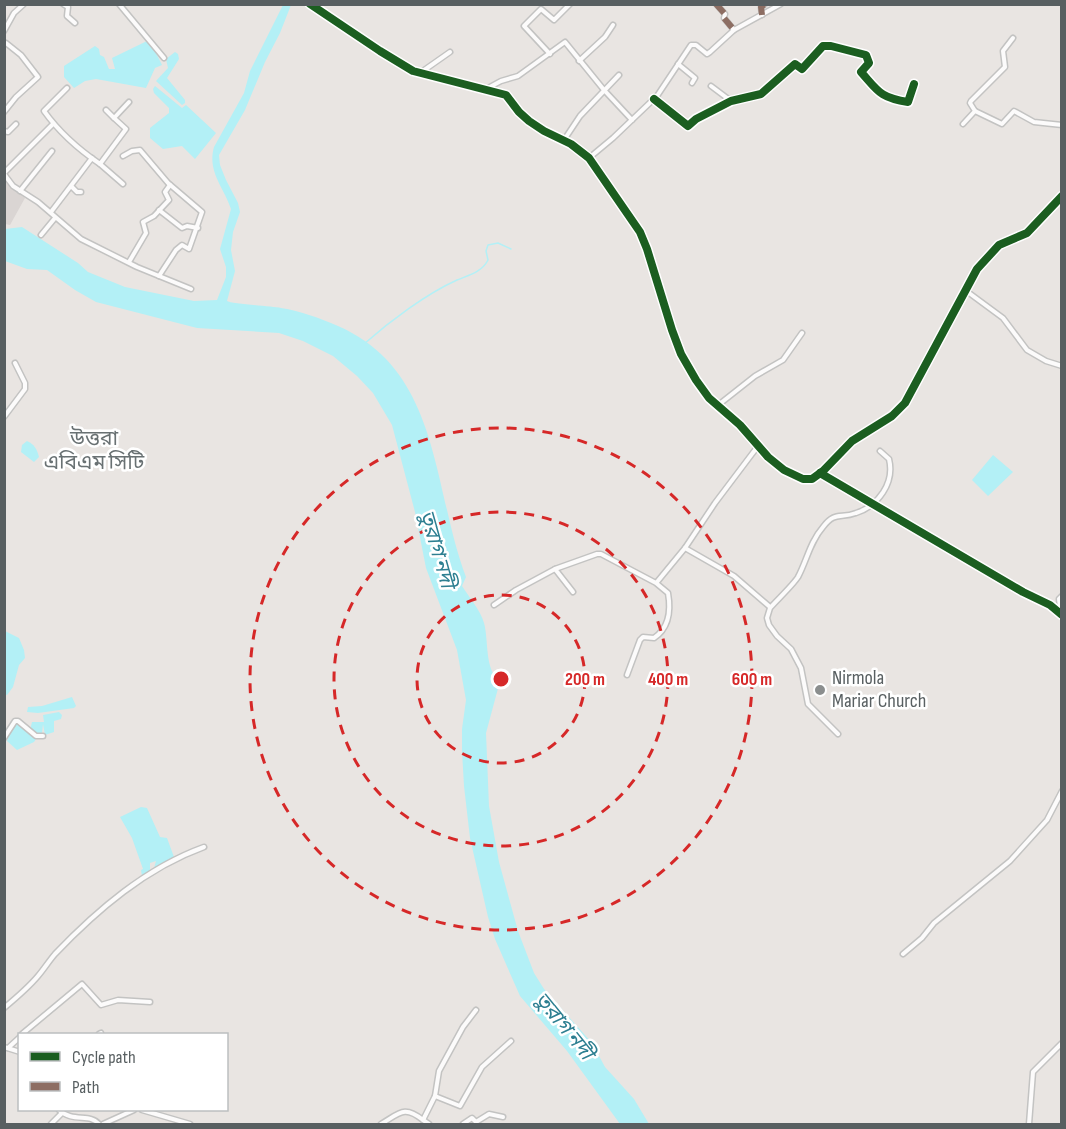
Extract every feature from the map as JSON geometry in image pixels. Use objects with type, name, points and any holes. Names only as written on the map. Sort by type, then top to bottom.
[{"type":"street","points":[[4,31],[14,14],[24,4]]},
{"type":"street","points":[[63,4],[68,7],[68,16],[75,23]]},
{"type":"street","points":[[119,4],[164,58]]},
{"type":"street","points":[[310,4],[380,51],[420,73],[506,95],[529,121],[564,140],[589,158],[640,232],[681,354],[699,386],[783,470],[803,479],[812,479],[852,441],[892,416],[905,403],[977,269],[1002,243],[1027,233],[1062,196]]},
{"type":"street","points":[[550,54],[524,26],[542,9],[555,20],[570,4]]},
{"type":"street","points":[[716,4],[723,10],[724,18],[734,30]]},
{"type":"street","points":[[762,15],[761,7],[765,4]]},
{"type":"street","points":[[589,158],[654,99],[691,45],[696,45],[707,54],[734,30],[781,4]]},
{"type":"street","points":[[579,61],[605,37],[613,25]]},
{"type":"street","points":[[1013,38],[1003,51],[1005,67],[970,102],[975,111],[1002,124],[1014,111],[1034,122],[1062,124]]},
{"type":"street","points":[[487,89],[501,81],[518,76],[565,42],[604,91],[632,120]]},
{"type":"street","points":[[4,112],[16,97],[38,77],[21,56],[5,44]]},
{"type":"street","points":[[654,99],[688,126],[731,101],[761,94],[795,64],[802,69],[823,46],[866,55],[869,63],[861,72],[878,92],[890,99],[908,102],[914,84]]},
{"type":"street","points":[[420,73],[450,52]]},
{"type":"street","points":[[678,64],[695,78],[692,83]]},
{"type":"street","points":[[564,140],[580,116],[619,75]]},
{"type":"street","points":[[711,86],[731,101]]},
{"type":"street","points":[[67,88],[60,98],[43,110],[82,151],[123,184]]},
{"type":"street","points":[[114,118],[129,102]]},
{"type":"street","points":[[100,164],[126,129],[106,110]]},
{"type":"street","points":[[963,124],[975,111]]},
{"type":"street","points":[[53,123],[4,173],[13,186],[51,212],[81,239],[98,249],[191,289]]},
{"type":"street","points":[[4,130],[8,132],[16,124]]},
{"type":"street","points":[[123,156],[132,150],[140,150],[170,185],[201,210],[198,228],[189,249],[182,245],[176,249],[159,276]]},
{"type":"street","points":[[20,191],[52,151]]},
{"type":"street","points":[[51,212],[92,158]]},
{"type":"street","points":[[129,262],[146,233],[143,222],[154,216],[170,199],[165,192],[170,185]]},
{"type":"street","points":[[72,187],[77,192],[81,192]]},
{"type":"street","points":[[159,210],[182,228],[188,226],[198,228]]},
{"type":"street","points":[[41,236],[55,218]]},
{"type":"street","points":[[965,290],[1003,318],[1027,350],[1046,361],[1062,366]]},
{"type":"street","points":[[717,406],[755,376],[783,360],[802,333]]},
{"type":"street","points":[[4,417],[25,389],[25,383],[15,363]]},
{"type":"street","points":[[656,583],[685,548],[758,446]]},
{"type":"street","points":[[838,734],[808,704],[801,668],[791,649],[777,636],[768,622],[768,615],[770,607],[798,577],[811,545],[831,518],[856,514],[874,505],[887,485],[890,474],[889,459],[880,451]]},
{"type":"street","points":[[820,473],[1023,592],[1047,603],[1062,615]]},
{"type":"street","points":[[685,548],[734,576],[770,607]]},
{"type":"street","points":[[494,605],[526,584],[555,569],[601,554],[656,583],[668,593],[668,619],[658,635],[652,638],[643,637],[640,640],[627,675]]},
{"type":"street","points":[[555,569],[573,592]]},
{"type":"street","points":[[1057,611],[1060,607],[1059,599],[1062,596]]},
{"type":"street","points":[[4,738],[15,721],[36,736],[43,736]]},
{"type":"street","points":[[903,954],[922,938],[934,923],[1010,861],[1047,820],[1062,791]]},
{"type":"street","points":[[4,1008],[39,976],[54,955],[109,903],[144,877],[179,858],[204,848]]},
{"type":"street","points":[[24,1033],[81,984],[84,984],[101,1005],[118,1000],[150,1002]]},
{"type":"street","points":[[423,1120],[435,1096],[439,1071],[463,1027],[476,1010]]},
{"type":"street","points":[[435,1096],[460,1106],[482,1067],[511,1041]]},
{"type":"street","points":[[1029,1125],[1033,1072],[1062,1043]]},
{"type":"street","points":[[381,1125],[408,1110],[429,1125]]},
{"type":"street","points":[[51,1125],[61,1111],[70,1117],[93,1119],[101,1125],[132,1111]]},
{"type":"street","points":[[145,1111],[190,1125]]},
{"type":"street","points":[[463,1125],[472,1118],[476,1122],[489,1114],[502,1117]]},
{"type":"shaded area","points":[[4,177],[9,185],[25,198],[10,225],[5,224]]},
{"type":"water","name":"তুরাগ নদী","points":[[283,5],[291,5],[280,33],[245,110],[219,155],[220,165],[240,212],[233,232],[231,250],[235,271],[227,301],[288,309],[338,326],[372,346],[397,372],[415,401],[428,435],[466,577],[462,586],[482,618],[491,670],[500,681],[486,733],[489,806],[499,862],[518,931],[534,973],[544,989],[592,1043],[605,1067],[634,1099],[649,1124],[620,1124],[567,1051],[520,996],[495,939],[470,838],[462,751],[466,700],[457,650],[426,568],[415,512],[392,425],[373,393],[333,356],[303,341],[279,333],[197,328],[96,302],[47,270],[27,269],[5,261],[5,229],[22,227],[78,263],[88,272],[125,287],[194,301],[217,300],[226,277],[226,267],[220,249],[231,209],[214,172],[212,156],[214,147],[244,93],[250,71]]},
{"type":"water","points":[[147,41],[151,43],[162,65],[155,68],[146,88],[96,79],[85,81],[74,88],[64,77],[64,66],[95,46],[99,49],[100,55],[104,57],[109,69],[115,69],[112,58]]},
{"type":"water","points":[[175,52],[179,59],[167,78],[185,100],[182,105],[156,81],[168,68],[166,59]]},
{"type":"water","points":[[155,86],[182,108],[186,105],[216,133],[195,159],[182,146],[163,149],[150,138],[150,128],[169,113],[169,108],[154,93]]},
{"type":"water","points":[[27,441],[36,449],[39,457],[34,462],[21,452],[22,445]]},
{"type":"water","points":[[993,455],[1013,472],[988,496],[972,480]]},
{"type":"water","points":[[5,631],[19,638],[25,658],[19,665],[13,687],[7,695],[4,694]]},
{"type":"water","points":[[72,697],[76,706],[74,708],[38,713],[27,712],[28,707],[42,706]]},
{"type":"water","points":[[59,712],[62,715],[61,719],[54,721],[54,732],[45,735],[43,724],[42,733],[38,736],[30,730],[32,722],[44,722],[43,715]]},
{"type":"water","points":[[17,722],[36,739],[17,750],[7,741]]},
{"type":"water","points":[[141,807],[147,808],[160,837],[167,838],[174,857],[157,868],[154,868],[156,861],[150,863],[150,872],[142,876],[141,870],[143,869],[132,838],[120,817]]},
{"type":"waterway","points":[[364,344],[421,300],[475,273],[488,260],[486,251],[488,245],[498,243],[511,249]]},
{"type":"marked path","points":[[716,4],[734,30]]},
{"type":"marked path","points":[[762,15],[761,7],[765,4]]},
{"type":"cycle path","points":[[310,4],[413,71],[506,95],[529,121],[571,144],[589,158],[640,232],[681,354],[696,380],[709,398],[740,425],[768,457],[784,470],[803,479],[812,479],[823,471],[852,441],[892,416],[905,403],[977,269],[999,245],[1027,233],[1062,196]]},
{"type":"cycle path","points":[[654,99],[688,126],[696,119],[731,101],[761,94],[795,64],[802,69],[823,46],[866,55],[869,63],[861,72],[885,96],[908,102],[914,84]]},
{"type":"cycle path","points":[[820,473],[1023,592],[1050,605],[1062,615]]},
{"type":"place","name":"Nirmola Mariar Church","points":[[820,690]]},
{"type":"district","name":"উত্তরা এবিএম সিটি","points":[[94,450]]}]
